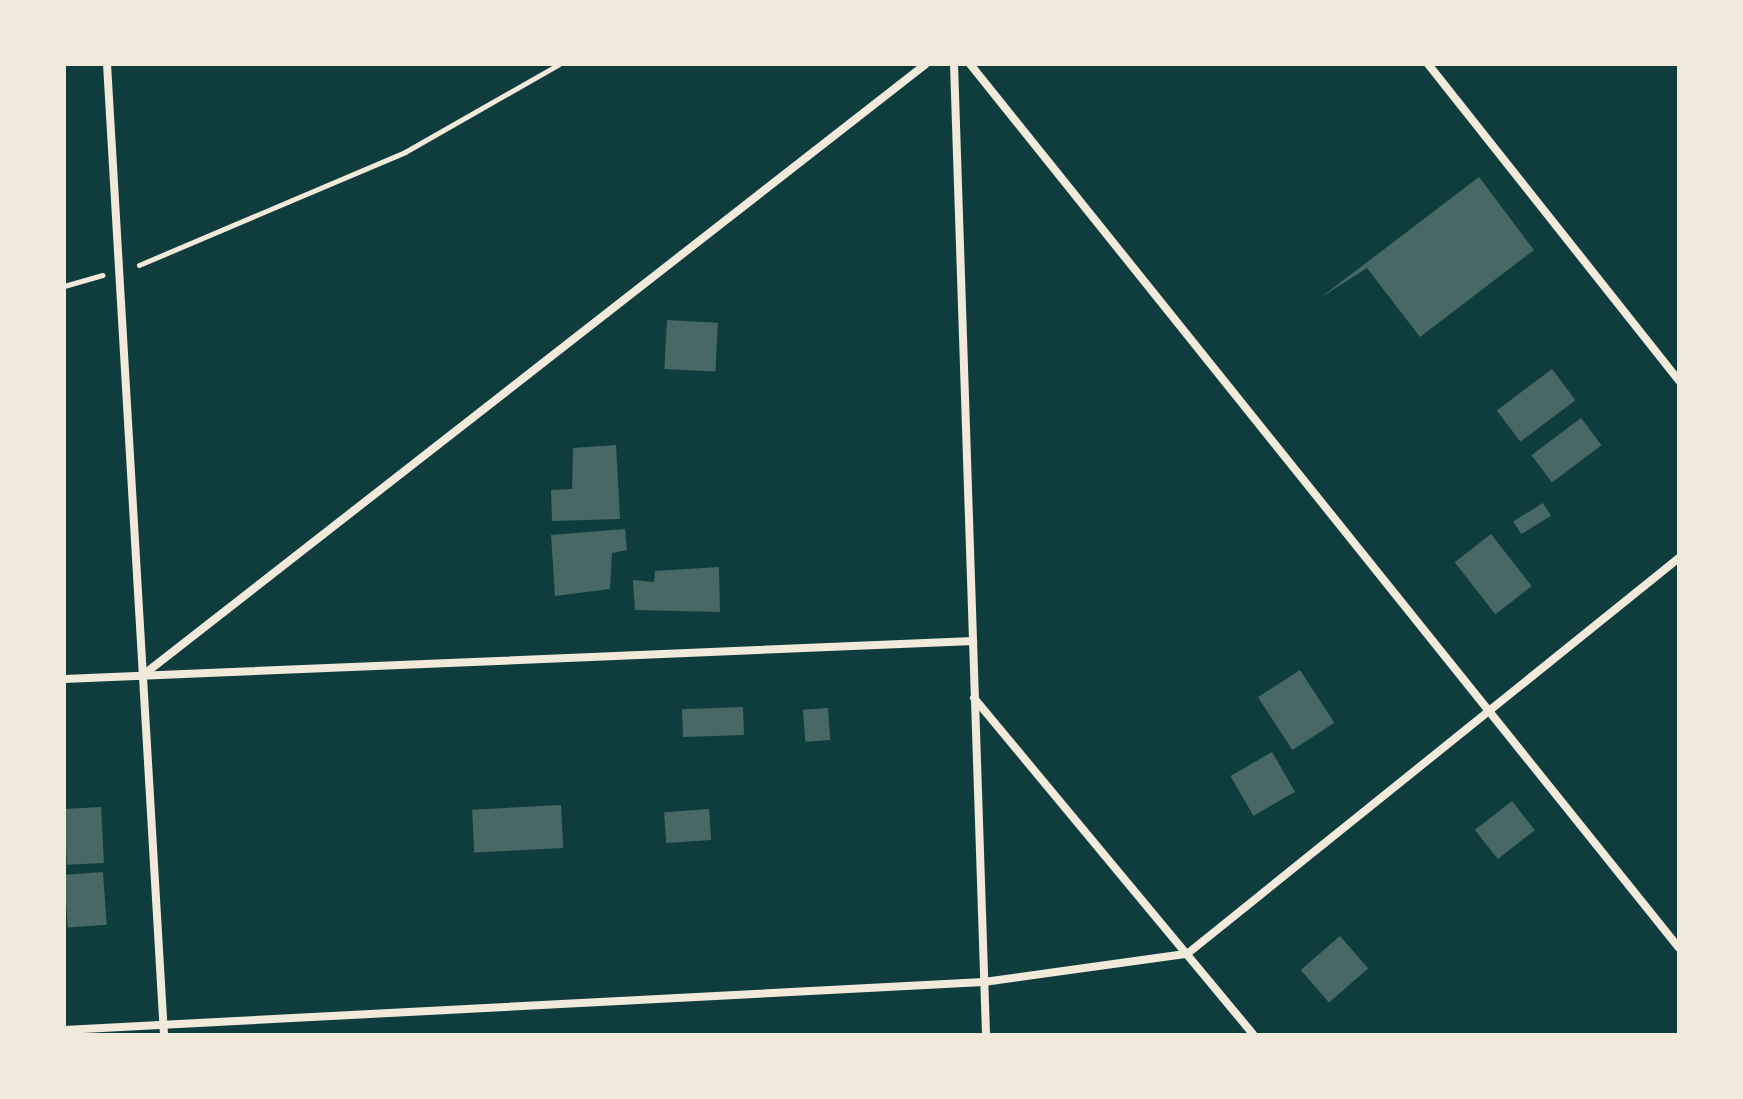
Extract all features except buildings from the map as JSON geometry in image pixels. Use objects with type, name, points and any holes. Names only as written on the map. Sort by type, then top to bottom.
[{"type":"street","points":[[107,64],[164,1035]]},
{"type":"street","points":[[143,675],[926,64]]},
{"type":"street","points":[[954,64],[986,1035]]},
{"type":"street","points":[[970,64],[1679,948]]},
{"type":"street","points":[[1428,64],[1679,381]]},
{"type":"street","points":[[64,1030],[984,982],[1187,954],[1492,715],[1679,558]]},
{"type":"street","points":[[64,679],[973,641]]},
{"type":"street","points":[[974,698],[1254,1035]]},
{"type":"path","points":[[64,286],[167,258],[405,152],[559,64]]}]
